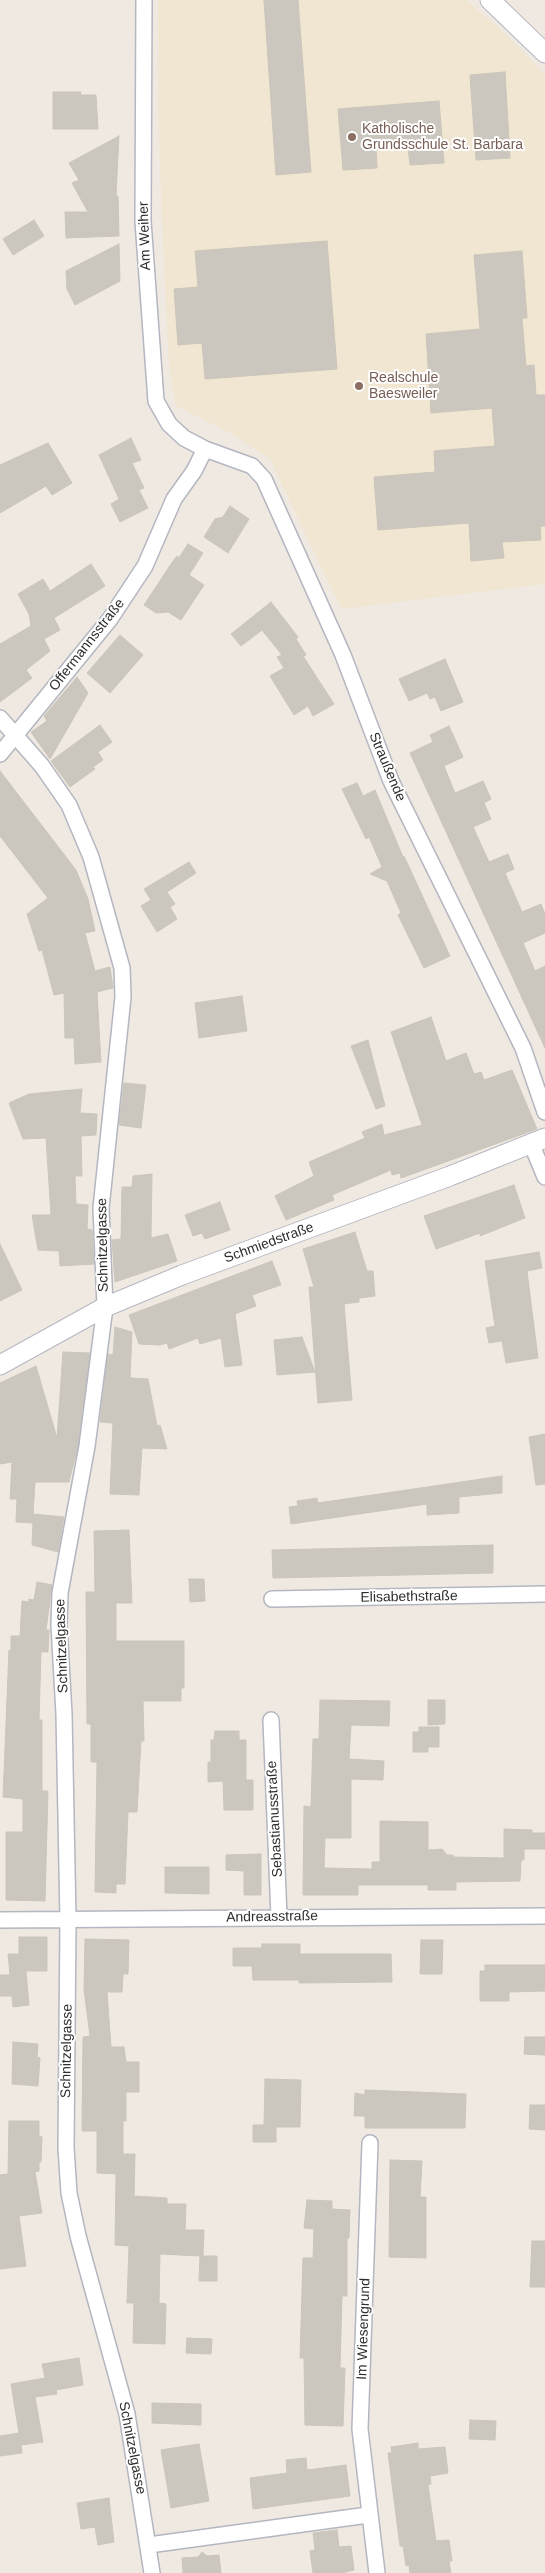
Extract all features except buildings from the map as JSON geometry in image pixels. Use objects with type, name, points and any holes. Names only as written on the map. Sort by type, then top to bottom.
[{"type":"street","name":"Am Weiher","points":[[144,0],[143,222],[154,392],[156,401],[169,424],[184,438],[205,449]]},
{"type":"street","points":[[490,0],[545,53]]},
{"type":"street","name":"Offermannsstraße","points":[[0,754],[110,619],[145,566],[174,499],[194,471],[205,449]]},
{"type":"street","name":"Straußende","points":[[205,449],[252,466],[264,479],[343,655],[391,780],[523,1048],[545,1112]]},
{"type":"street","name":"Schnitzelgasse","points":[[0,718],[42,766],[69,805],[91,857],[122,968],[123,998],[101,1208],[104,1307],[87,1446],[60,1593],[59,1626],[64,1714],[68,1920],[66,2148],[69,2193],[78,2236],[127,2414],[152,2573]]},
{"type":"street","points":[[538,1140],[545,1177]]},
{"type":"street","name":"Schmiedstraße","points":[[0,1365],[104,1307],[182,1275],[441,1179],[538,1140]]},
{"type":"street","name":"Elisabethstraße","points":[[272,1599],[545,1594]]},
{"type":"street","name":"Sebastianusstraße","points":[[270,1720],[279,1917]]},
{"type":"street","name":"Andreasstraße","points":[[0,1920],[545,1916]]},
{"type":"street","name":"Im Wiesengrund","points":[[370,2143],[360,2430],[368,2515],[377,2573]]},
{"type":"street","points":[[149,2545],[368,2515]]},
{"type":"shaded area","name":"Realschule Baesweiler","points":[[158,0],[466,0],[512,40],[545,75],[545,584],[341,609],[270,459],[230,433],[176,406],[169,366],[162,220],[158,107]]},
{"type":"place","name":"Katholische Grundsschule St. Barbara","points":[[352,137]]},
{"type":"place","name":"Realschule Baesweiler","points":[[359,386]]}]
